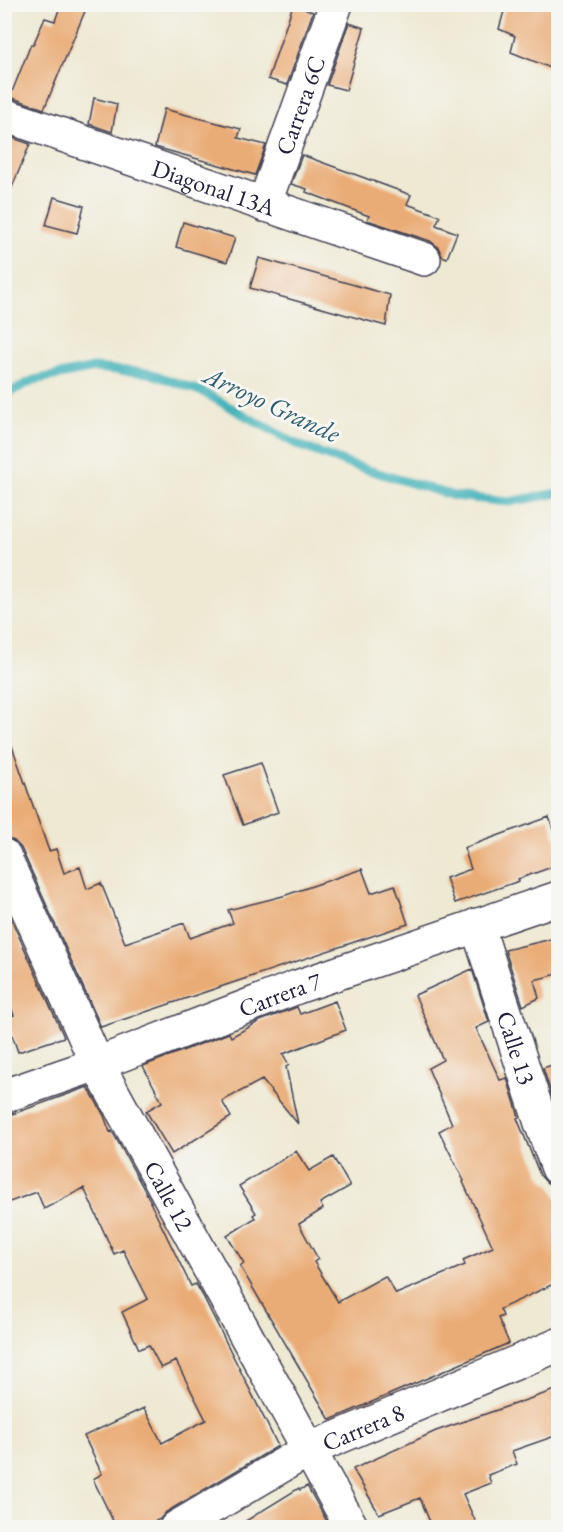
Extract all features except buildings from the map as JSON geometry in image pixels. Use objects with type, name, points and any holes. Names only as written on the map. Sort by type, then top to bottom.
[{"type":"street","name":"Carrera 6C","points":[[264,205],[336,4]]},
{"type":"street","name":"Diagonal 13A","points":[[4,115],[424,259]]},
{"type":"street","name":"Calle 12","points":[[4,856],[97,1064],[352,1527]]},
{"type":"street","name":"Carrera 7","points":[[4,1096],[97,1064],[297,987],[558,898]]},
{"type":"street","name":"Calle 13","points":[[477,925],[541,1123],[558,1168]]},
{"type":"street","name":"Carrera 8","points":[[176,1527],[308,1450],[558,1345]]},
{"type":"waterway","name":"Arroyo Grande","points":[[4,395],[34,380],[94,368],[149,373],[203,392],[298,445],[349,464],[454,496],[509,502],[558,493]]}]
